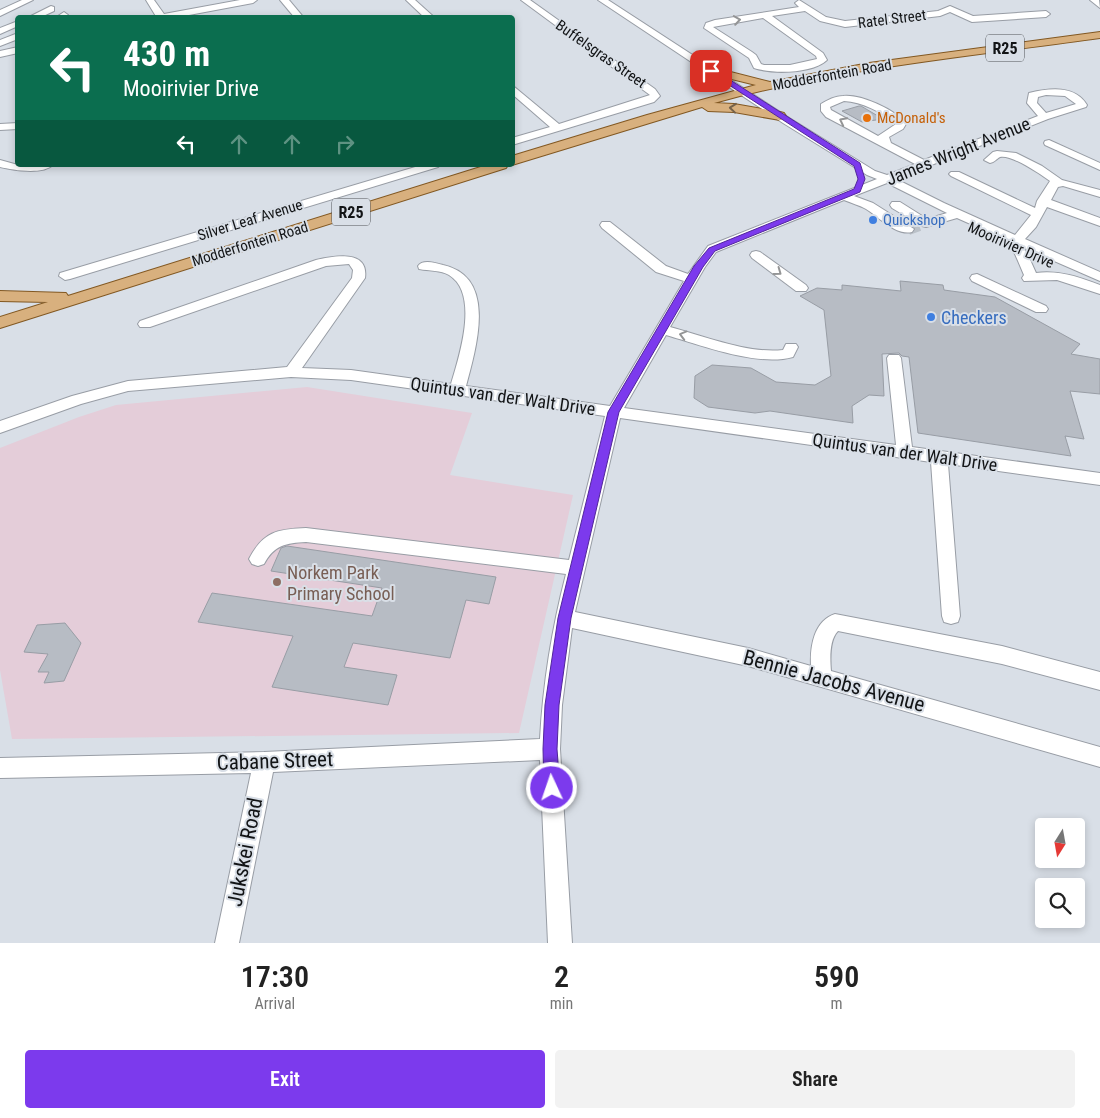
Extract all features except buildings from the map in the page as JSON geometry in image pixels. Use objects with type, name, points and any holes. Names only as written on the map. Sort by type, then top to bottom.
[{"type":"main road","name":"Modderfontein Road","points":[[515,160],[703,102],[743,92],[779,94],[792,81],[910,61],[1100,35]]},
{"type":"main road","points":[[686,107],[734,108],[781,117],[779,94],[748,81],[713,72],[715,88],[703,102]]},
{"type":"main road","name":"Modderfontein Road","points":[[0,323],[495,167]]},
{"type":"main road","points":[[0,296],[50,298],[98,292]]},
{"type":"street","points":[[0,13],[29,0]]},
{"type":"street","points":[[150,0],[161,15]]},
{"type":"street","points":[[173,15],[254,0]]},
{"type":"street","points":[[284,0],[297,15]]},
{"type":"street","points":[[410,0],[428,15]]},
{"type":"street","name":"Buffelsgras Street","points":[[525,0],[652,91],[655,96],[650,100],[558,128]]},
{"type":"street","name":"Mooirivier Drive","points":[[602,0],[857,165],[952,215],[1056,261],[1100,283]]},
{"type":"street","points":[[795,0],[808,8]]},
{"type":"street","points":[[1094,0],[1100,5]]},
{"type":"street","points":[[945,1],[950,9],[968,18],[978,20],[1046,14]]},
{"type":"street","points":[[36,15],[51,8]]},
{"type":"street","points":[[765,15],[820,55],[822,60],[814,64],[763,69],[756,66],[753,57],[749,54],[709,30],[709,25],[765,15],[808,8]]},
{"type":"street","name":"Ratel Street","points":[[808,8],[833,22],[860,24],[940,14],[950,9]]},
{"type":"street","points":[[0,31],[15,24]]},
{"type":"street","points":[[0,44],[15,37]]},
{"type":"street","points":[[0,54],[15,51]]},
{"type":"street","points":[[515,91],[558,128]]},
{"type":"street","points":[[886,144],[883,136],[900,127],[901,124],[897,120],[857,99],[842,98],[825,106],[826,112],[830,115],[923,164]]},
{"type":"street","name":"James Wright Avenue","points":[[560,943],[550,749],[552,705],[564,618],[614,412],[691,279],[712,250],[855,192],[880,178],[906,171],[1044,117]]},
{"type":"street","points":[[0,127],[15,126]]},
{"type":"street","points":[[515,141],[558,128]]},
{"type":"street","points":[[1050,143],[1100,167]]},
{"type":"street","points":[[990,160],[997,154],[1008,154],[1051,176],[1059,183],[1099,192]]},
{"type":"street","points":[[0,163],[17,168],[27,167]]},
{"type":"street","points":[[855,192],[862,179],[857,165]]},
{"type":"street","name":"Silver Leaf Avenue","points":[[66,276],[427,167]]},
{"type":"street","points":[[906,171],[903,180],[911,195]]},
{"type":"street","points":[[955,174],[1037,213]]},
{"type":"street","points":[[1030,277],[1015,243],[1032,224],[1052,186],[1059,183]]},
{"type":"street","points":[[855,192],[888,190],[911,195]]},
{"type":"street","points":[[855,192],[869,206],[899,226],[918,226],[952,215]]},
{"type":"street","points":[[879,212],[896,205],[911,195]]},
{"type":"street","points":[[1043,201],[1100,222]]},
{"type":"street","points":[[896,205],[918,226]]},
{"type":"street","points":[[606,225],[661,269],[691,279]]},
{"type":"street","points":[[756,255],[801,288]]},
{"type":"street","points":[[145,324],[321,263],[338,259],[352,261],[358,266],[360,271],[358,278],[291,372]]},
{"type":"street","points":[[1010,293],[1030,277],[1056,261]]},
{"type":"street","name":"Mooirivier Drive","points":[[1056,261],[1100,277]]},
{"type":"street","points":[[424,266],[456,273],[462,278],[469,289],[471,339],[457,390]]},
{"type":"street","points":[[1030,277],[1046,275],[1063,276],[1100,290]]},
{"type":"street","points":[[977,278],[1041,309]]},
{"type":"street","points":[[665,324],[742,350],[778,356],[788,354],[791,347]]},
{"type":"street","points":[[894,358],[906,452]]},
{"type":"street","name":"Quintus van der Walt Drive","points":[[0,428],[76,400],[128,386],[291,372],[351,375],[1100,479]]},
{"type":"street","points":[[940,457],[951,616]]},
{"type":"street","points":[[258,558],[266,543],[276,539],[306,535],[577,568]]},
{"type":"street","name":"Bennie Jacobs Avenue","points":[[564,618],[628,630],[748,657],[1100,758]]},
{"type":"street","points":[[821,677],[820,658],[825,631],[835,622],[1002,655],[1100,681]]},
{"type":"street","name":"Cabane Street","points":[[0,768],[264,762],[550,749]]},
{"type":"street","name":"Jukskei Road","points":[[227,943],[264,762]]},
{"type":"shaded area","name":"Norkem Park Primary School","points":[[307,387],[472,413],[450,475],[573,495],[519,733],[12,739],[0,670],[0,448],[79,417],[116,405]]},
{"type":"tunnel","points":[[908,229],[919,225]]},
{"type":"place","name":"McDonald's","points":[[867,118]]},
{"type":"place","name":"Quickshop","points":[[873,220]]},
{"type":"place","name":"Checkers","points":[[931,317]]},
{"type":"place","name":"Norkem Park Primary School","points":[[277,582]]},
{"type":"route","points":[[552,788],[550,749],[552,705],[564,618],[614,412],[699,266],[712,250],[857,191],[862,179],[857,165],[711,71]]}]
